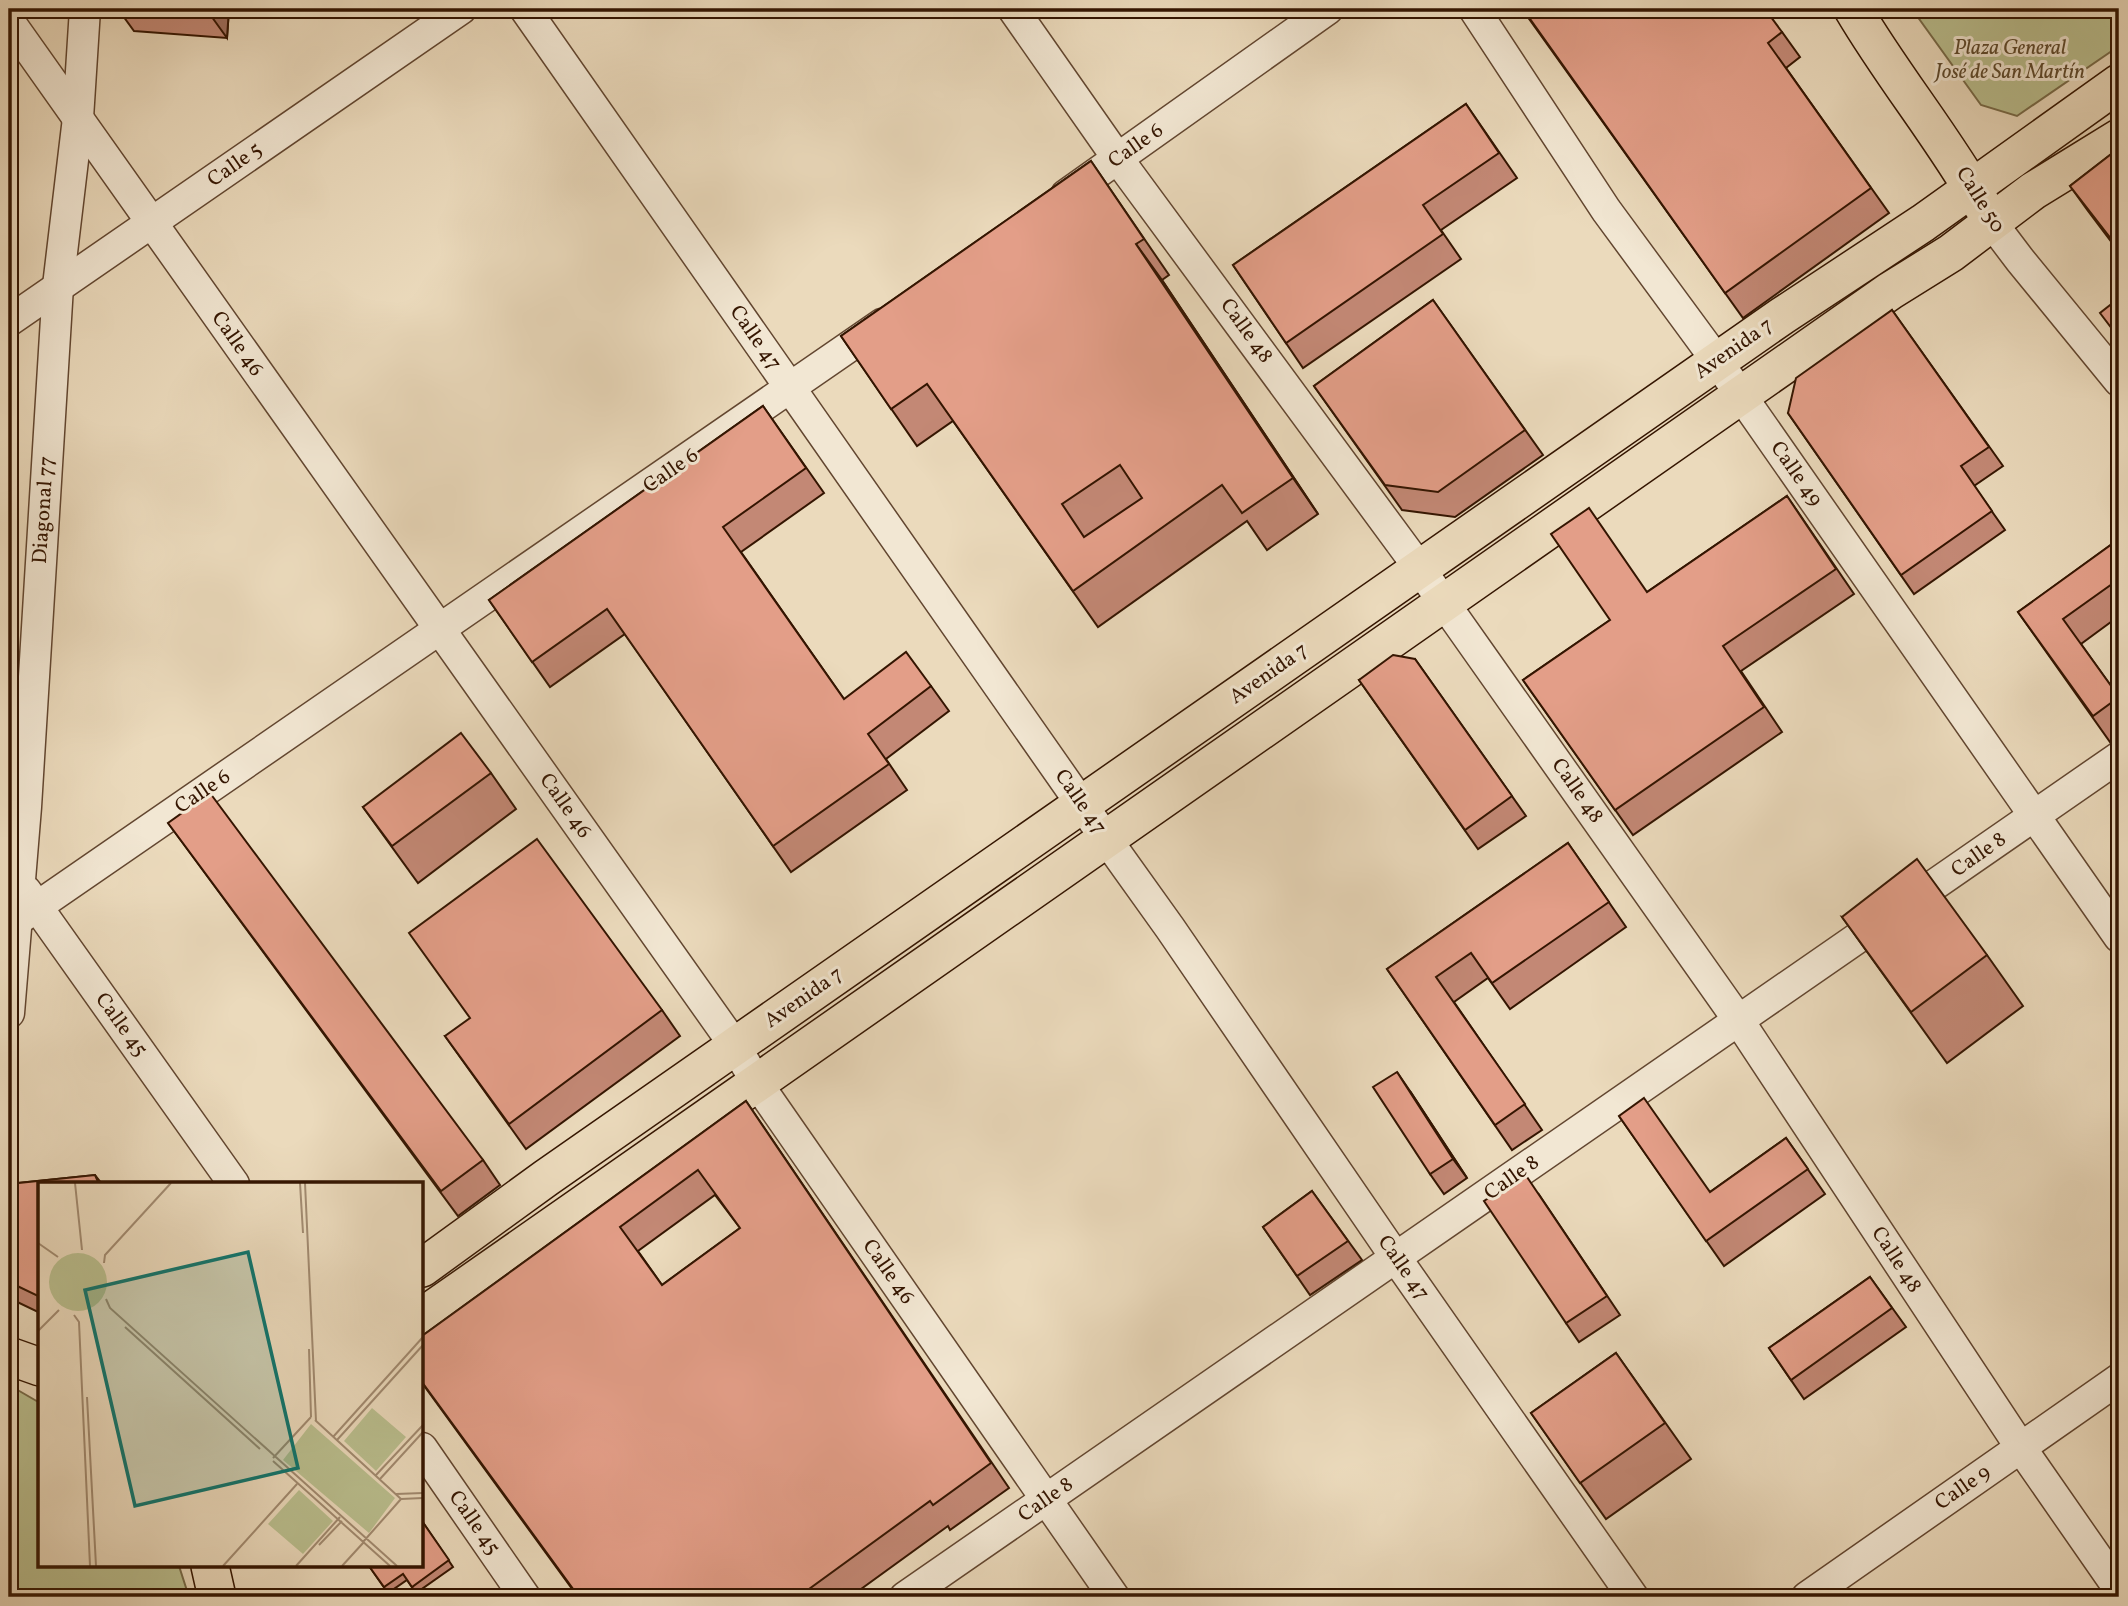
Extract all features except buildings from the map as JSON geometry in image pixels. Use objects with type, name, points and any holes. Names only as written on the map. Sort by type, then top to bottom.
[{"type":"main road","name":"Calle 50","points":[[1853,9],[1877,50],[1972,188],[1992,223]]},
{"type":"main road","name":"Avenida 7","points":[[424,1267],[735,1046],[1717,361],[1972,188],[2119,83]]},
{"type":"main road","name":"Avenida 7","points":[[424,1316],[1741,395],[1992,223],[2033,191],[2119,138]]},
{"type":"main road","points":[[9,1356],[38,1366]]},
{"type":"main road","points":[[210,1568],[217,1597]]},
{"type":"street","name":"Diagonal 77","points":[[9,1013],[58,286],[78,118],[85,9]]},
{"type":"street","name":"Calle 5","points":[[9,321],[461,9]]},
{"type":"street","name":"Calle 47","points":[[526,9],[1170,928],[1633,1597]]},
{"type":"street","name":"Calle 48","points":[[1013,9],[1118,159],[1420,569],[1739,1021],[2021,1448],[2119,1589]]},
{"type":"street","name":"Calle 6","points":[[1041,213],[1328,9]]},
{"type":"street","name":"Calle 49","points":[[1475,9],[1606,210],[1741,395],[2119,937]]},
{"type":"street","name":"Calle 46","points":[[9,21],[735,1046],[757,1083],[1114,1597]]},
{"type":"street","name":"Calle 50","points":[[1992,223],[2119,381]]},
{"type":"street","name":"Calle 6","points":[[18,900],[440,630],[909,305]]},
{"type":"street","name":"Calle 8","points":[[905,1597],[2119,757]]},
{"type":"street","name":"Calle 45","points":[[18,900],[232,1182]]},
{"type":"street","name":"Calle 9","points":[[1807,1597],[2119,1379]]},
{"type":"street","name":"Calle 45","points":[[424,1451],[525,1597]]},
{"type":"green space","name":"Plaza General José de San Martín","points":[[1912,9],[2119,9],[2119,46],[2017,116],[1981,105]]},
{"type":"green space","points":[[9,1385],[38,1402],[38,1568],[180,1568],[189,1597],[9,1597]]}]
